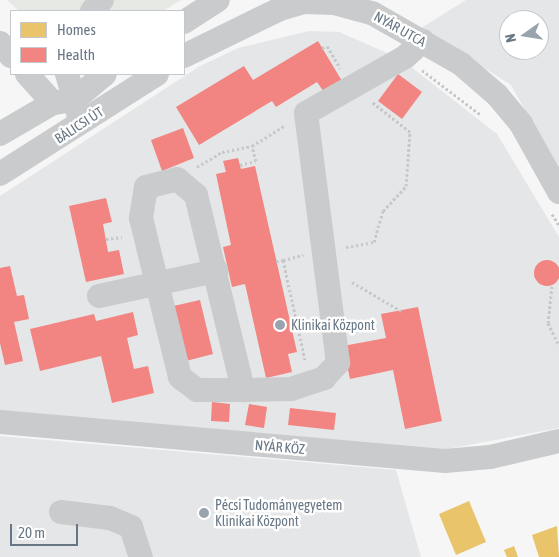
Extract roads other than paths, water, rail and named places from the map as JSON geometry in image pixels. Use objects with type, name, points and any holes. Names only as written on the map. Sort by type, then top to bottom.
[{"type":"street","points":[[93,10],[102,0]]},
{"type":"street","points":[[185,21],[218,0]]},
{"type":"street","name":"NYÁR UTCA","points":[[185,56],[280,9],[318,1],[372,13],[461,64],[497,95],[521,124],[559,192]]},
{"type":"street","points":[[243,390],[196,195],[177,178],[146,187],[142,218],[180,377],[197,390],[243,390],[291,389],[324,378],[338,363],[306,113],[358,83],[423,41]]},
{"type":"street","points":[[0,43],[10,55]]},
{"type":"street","points":[[28,75],[63,102],[82,124]]},
{"type":"street","points":[[63,102],[67,75]]},
{"type":"street","points":[[0,134],[63,102],[104,75]]},
{"type":"street","name":"BÁLICSI ÚT","points":[[0,174],[82,124],[156,75]]},
{"type":"street","points":[[99,296],[216,272]]},
{"type":"street","name":"NYÁR KÖZ","points":[[0,422],[445,461],[490,457],[559,441]]},
{"type":"street","points":[[61,512],[110,518],[131,527],[141,557]]},
{"type":"place","name":"Klinikai Központ","points":[[280,325]]},
{"type":"place","name":"Pécsi Tudományegyetem Klinikai Központ","points":[[204,513]]}]
